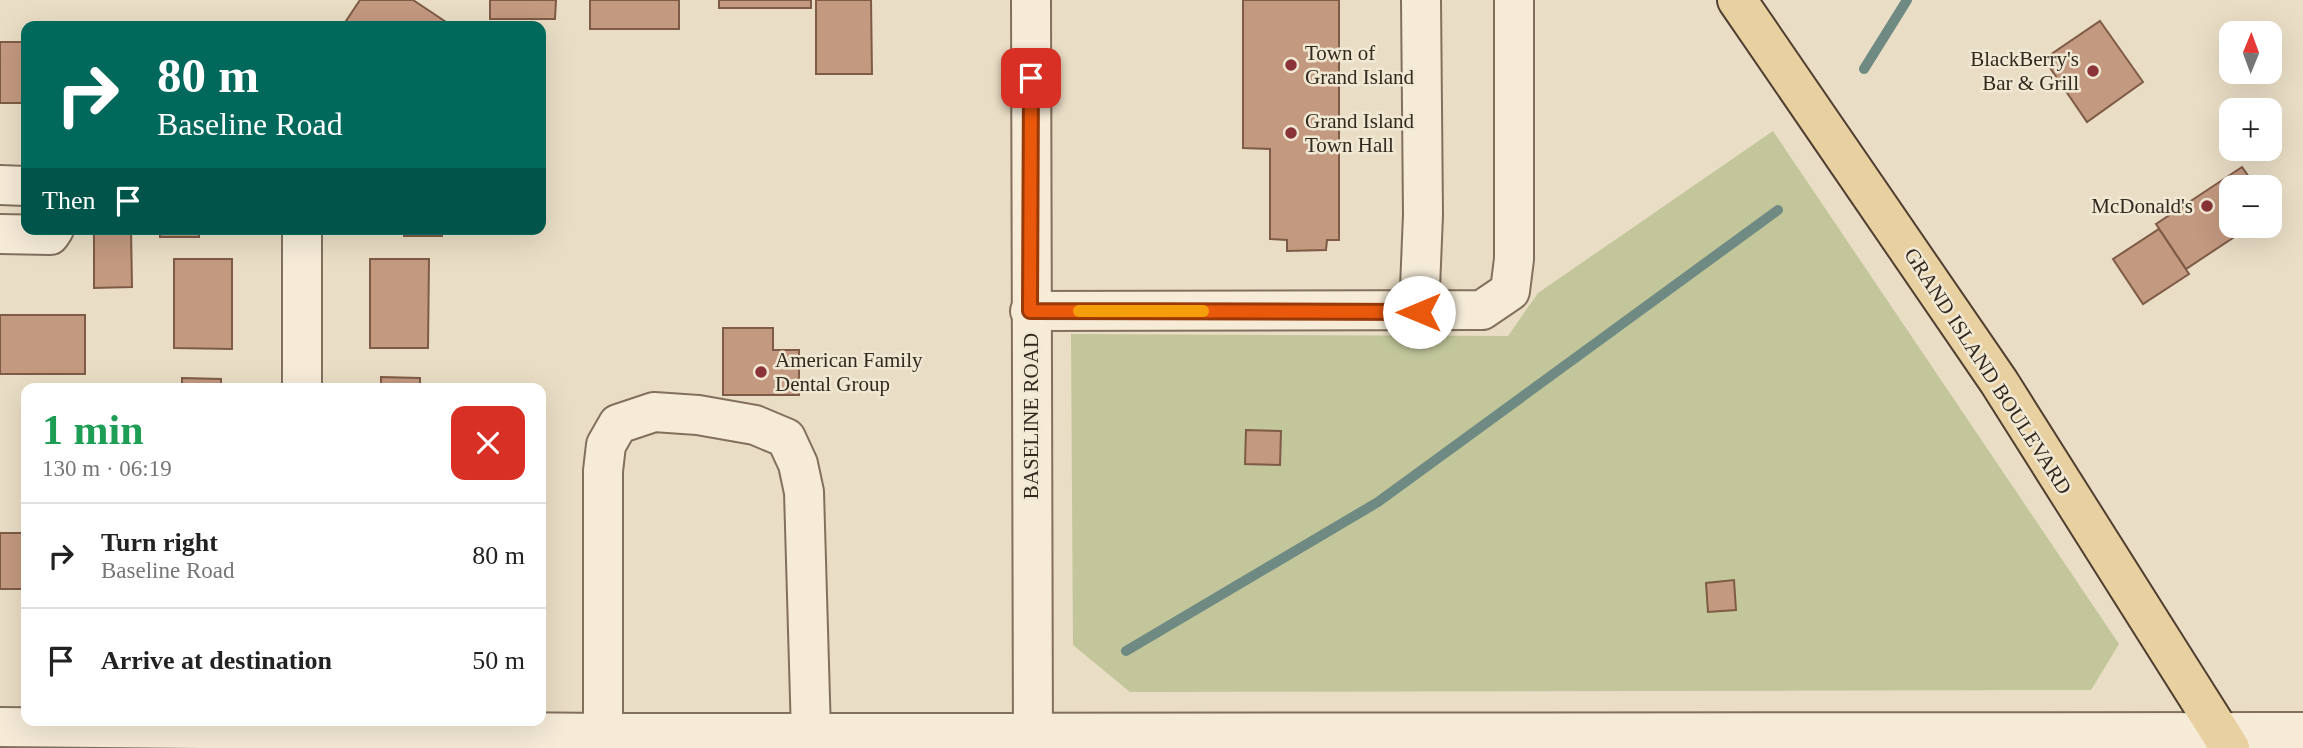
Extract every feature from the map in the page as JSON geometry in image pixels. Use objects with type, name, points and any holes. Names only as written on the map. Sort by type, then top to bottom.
[{"type":"main road","name":"GRAND ISLAND BOULEVARD","points":[[1737,0],[1999,382],[2224,740]]},
{"type":"street","name":"BASELINE ROAD","points":[[1031,0],[1032,740]]},
{"type":"street","points":[[1419,312],[1423,215],[1421,0]]},
{"type":"street","points":[[1030,311],[1482,310],[1510,291],[1514,259],[1514,0]]},
{"type":"street","points":[[0,185],[21,186]]},
{"type":"street","points":[[0,234],[21,234]]},
{"type":"street","points":[[302,235],[302,383]]},
{"type":"street","points":[[603,733],[603,471],[606,445],[618,424],[653,412],[755,425],[786,438],[798,464],[804,492],[811,733]]},
{"type":"street","points":[[0,727],[152,726]]},
{"type":"street","points":[[340,726],[603,733],[811,733],[1032,740],[2224,740],[2303,732]]},
{"type":"green space","points":[[1773,131],[2119,644],[2091,690],[1130,692],[1073,645],[1071,334],[1508,336],[1538,293]]},
{"type":"building","points":[[360,0],[413,0],[444,21],[346,21]]},
{"type":"building","points":[[490,0],[556,0],[555,19],[490,19]]},
{"type":"building","points":[[590,0],[679,0],[679,29],[590,29]]},
{"type":"building","points":[[719,0],[811,0],[811,8],[719,8]]},
{"type":"building","points":[[816,0],[871,0],[872,74],[816,74]]},
{"type":"building","name":"Grand Island Town Hall","points":[[1243,0],[1339,0],[1339,240],[1327,240],[1326,250],[1287,251],[1287,240],[1270,239],[1270,149],[1243,148]]},
{"type":"building","name":"BlackBerry's Bar & Grill","points":[[2100,21],[2143,82],[2087,122],[2044,59]]},
{"type":"building","points":[[0,42],[21,42],[21,103],[0,103]]},
{"type":"building","name":"McDonald's","points":[[2242,167],[2248,175],[2230,175]]},
{"type":"building","name":"McDonald's","points":[[2219,182],[2219,238],[2233,238],[2186,269],[2156,224]]},
{"type":"building","points":[[2159,229],[2189,274],[2143,304],[2113,259]]},
{"type":"building","points":[[94,235],[131,235],[132,287],[94,288]]},
{"type":"building","points":[[160,235],[199,235],[199,237]]},
{"type":"building","points":[[404,235],[442,235],[442,236]]},
{"type":"building","points":[[174,259],[232,259],[232,349],[174,348]]},
{"type":"building","points":[[370,259],[429,259],[428,348],[370,348]]},
{"type":"building","points":[[0,315],[85,315],[85,374],[0,374]]},
{"type":"building","name":"American Family Dental Group","points":[[723,328],[773,328],[773,350],[799,350],[799,395],[723,395]]},
{"type":"building","points":[[381,377],[420,378],[420,383],[381,383]]},
{"type":"building","points":[[182,378],[221,379],[221,383],[182,383]]},
{"type":"building","points":[[1246,430],[1281,431],[1280,465],[1245,464]]},
{"type":"building","points":[[0,533],[21,533],[21,589],[0,589]]},
{"type":"building","points":[[1734,580],[1736,610],[1708,612],[1706,583]]},
{"type":"waterway","points":[[1864,69],[1907,0]]},
{"type":"waterway","points":[[1126,651],[1378,502],[1778,210]]},
{"type":"slow traffic","points":[[1079,311],[1203,311]]},
{"type":"place","name":"Town of Grand Island","points":[[1291,65]]},
{"type":"place","name":"BlackBerry's Bar & Grill","points":[[2093,71]]},
{"type":"place","name":"Grand Island Town Hall","points":[[1291,133]]},
{"type":"place","name":"McDonald's","points":[[2207,206]]},
{"type":"place","name":"American Family Dental Group","points":[[761,372]]},
{"type":"route","points":[[1031,78],[1030,311],[1419,312]]}]
